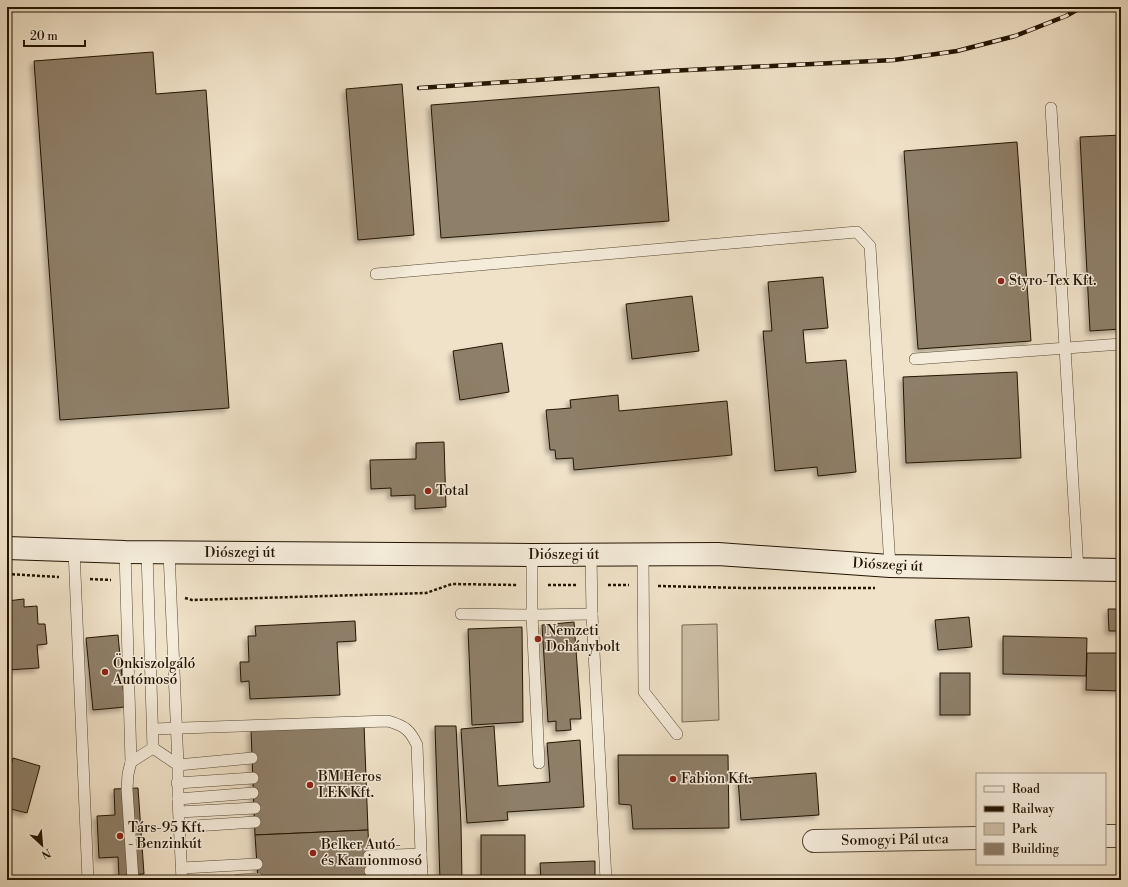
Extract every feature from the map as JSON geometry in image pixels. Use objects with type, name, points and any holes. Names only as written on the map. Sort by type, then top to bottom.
[{"type":"main road","name":"Diószegi út","points":[[7,548],[125,552],[532,555],[718,554],[890,566],[1121,570]]},
{"type":"main road","points":[[1106,836],[1121,836]]},
{"type":"main road","name":"Somogyi Pál utca","points":[[814,841],[976,838]]},
{"type":"lane","points":[[1051,108],[1078,570]]},
{"type":"lane","points":[[376,274],[857,232],[870,246],[890,566]]},
{"type":"lane","points":[[915,359],[1121,344]]},
{"type":"lane","points":[[74,550],[88,880]]},
{"type":"lane","points":[[125,552],[131,762],[128,774],[127,789],[133,880]]},
{"type":"lane","points":[[147,552],[154,748]]},
{"type":"lane","points":[[169,552],[182,880]]},
{"type":"lane","points":[[591,554],[592,614],[606,880]]},
{"type":"lane","points":[[532,555],[532,615],[539,763]]},
{"type":"lane","points":[[643,555],[644,692],[676,734]]},
{"type":"lane","points":[[461,614],[592,614]]},
{"type":"lane","points":[[153,730],[388,721],[400,724],[407,728],[417,745],[422,874],[370,871]]},
{"type":"lane","points":[[131,762],[154,748]]},
{"type":"lane","points":[[154,748],[178,765],[252,758]]},
{"type":"lane","points":[[177,783],[253,778]]},
{"type":"lane","points":[[178,799],[253,793]]},
{"type":"lane","points":[[179,812],[255,808]]},
{"type":"lane","points":[[179,827],[255,822]]},
{"type":"lane","points":[[369,856],[421,854]]},
{"type":"lane","points":[[182,868],[257,864]]},
{"type":"lane","points":[[238,880],[258,878]]},
{"type":"path","points":[[7,574],[118,580],[126,582]]},
{"type":"path","points":[[171,594],[192,600],[426,593],[452,584],[744,588],[876,588]]},
{"type":"green space","points":[[717,624],[719,720],[682,722],[682,625]]},
{"type":"building","points":[[153,52],[156,94],[206,90],[229,408],[60,420],[34,61]]},
{"type":"building","points":[[402,84],[414,235],[358,240],[346,89]]},
{"type":"building","points":[[659,87],[669,221],[441,238],[431,105]]},
{"type":"building","points":[[1121,135],[1121,329],[1090,331],[1080,137]]},
{"type":"building","points":[[1017,142],[1031,341],[918,349],[904,151]]},
{"type":"building","points":[[823,277],[828,328],[803,330],[806,363],[846,360],[856,472],[818,476],[817,467],[775,471],[763,331],[772,331],[768,282]]},
{"type":"building","points":[[692,296],[699,351],[632,359],[626,304]]},
{"type":"building","points":[[502,343],[509,392],[460,400],[453,351]]},
{"type":"building","points":[[1017,372],[1021,458],[906,463],[903,377]]},
{"type":"building","points":[[618,395],[619,411],[727,401],[732,455],[574,470],[573,458],[556,459],[555,450],[550,450],[546,410],[571,408],[570,400]]},
{"type":"building","points":[[444,442],[446,507],[415,509],[415,495],[391,496],[391,488],[371,489],[370,460],[416,459],[416,443]]},
{"type":"building","points":[[24,599],[24,607],[37,606],[38,624],[45,624],[47,644],[37,645],[39,668],[7,670],[7,601]]},
{"type":"building","points":[[1108,609],[1121,609],[1121,631],[1109,631]]},
{"type":"building","points":[[969,617],[972,647],[938,650],[935,620]]},
{"type":"building","points":[[355,621],[356,641],[337,642],[340,695],[250,699],[249,681],[241,682],[240,662],[249,662],[248,636],[256,636],[255,626]]},
{"type":"building","points":[[574,622],[581,719],[570,719],[571,730],[556,731],[556,721],[548,722],[542,625]]},
{"type":"building","points":[[522,627],[523,722],[472,725],[468,629]]},
{"type":"building","name":"Önkiszolgáló Autómosó","points":[[118,635],[125,707],[93,710],[86,638]]},
{"type":"building","points":[[1003,636],[1087,638],[1086,676],[1003,674]]},
{"type":"building","points":[[1087,653],[1121,653],[1121,691],[1086,690]]},
{"type":"building","points":[[940,673],[970,673],[970,715],[940,715]]},
{"type":"building","name":"BM Heros LEK Kft.","points":[[364,724],[368,830],[255,835],[251,729]]},
{"type":"building","points":[[435,726],[456,726],[462,880],[440,880]]},
{"type":"building","points":[[494,726],[498,786],[550,782],[547,743],[580,740],[584,807],[507,812],[508,820],[467,823],[461,729]]},
{"type":"building","name":"Fabion Kft.","points":[[618,755],[728,755],[729,828],[633,829],[631,805],[619,804]]},
{"type":"building","points":[[13,758],[40,766],[27,813],[7,808],[7,780]]},
{"type":"building","points":[[816,773],[819,815],[741,820],[738,779]]},
{"type":"building","name":"Társ-95 Kft. - Benzinkút","points":[[138,788],[144,874],[119,876],[118,857],[99,858],[97,816],[115,815],[114,789]]},
{"type":"building","name":"Belker Autó- és Kamionmosó","points":[[368,830],[370,880],[258,880],[255,835]]},
{"type":"building","points":[[481,835],[525,835],[525,880],[481,880]]},
{"type":"building","points":[[595,861],[595,880],[541,880],[540,863]]},
{"type":"railway","points":[[419,88],[668,71],[894,60],[957,51],[1015,36],[1066,16],[1082,7]]},
{"type":"place","name":"Styro-Tex Kft.","points":[[1001,281]]},
{"type":"place","name":"Total","points":[[428,491]]},
{"type":"place","name":"Nemzeti Dohánybolt","points":[[538,639]]},
{"type":"place","name":"Önkiszolgáló Autómosó","points":[[105,672]]},
{"type":"place","name":"Fabion Kft.","points":[[673,779]]},
{"type":"place","name":"BM Heros LEK Kft.","points":[[310,785]]},
{"type":"place","name":"Társ-95 Kft. - Benzinkút","points":[[120,836]]},
{"type":"place","name":"Belker Autó- és Kamionmosó","points":[[313,853]]}]
